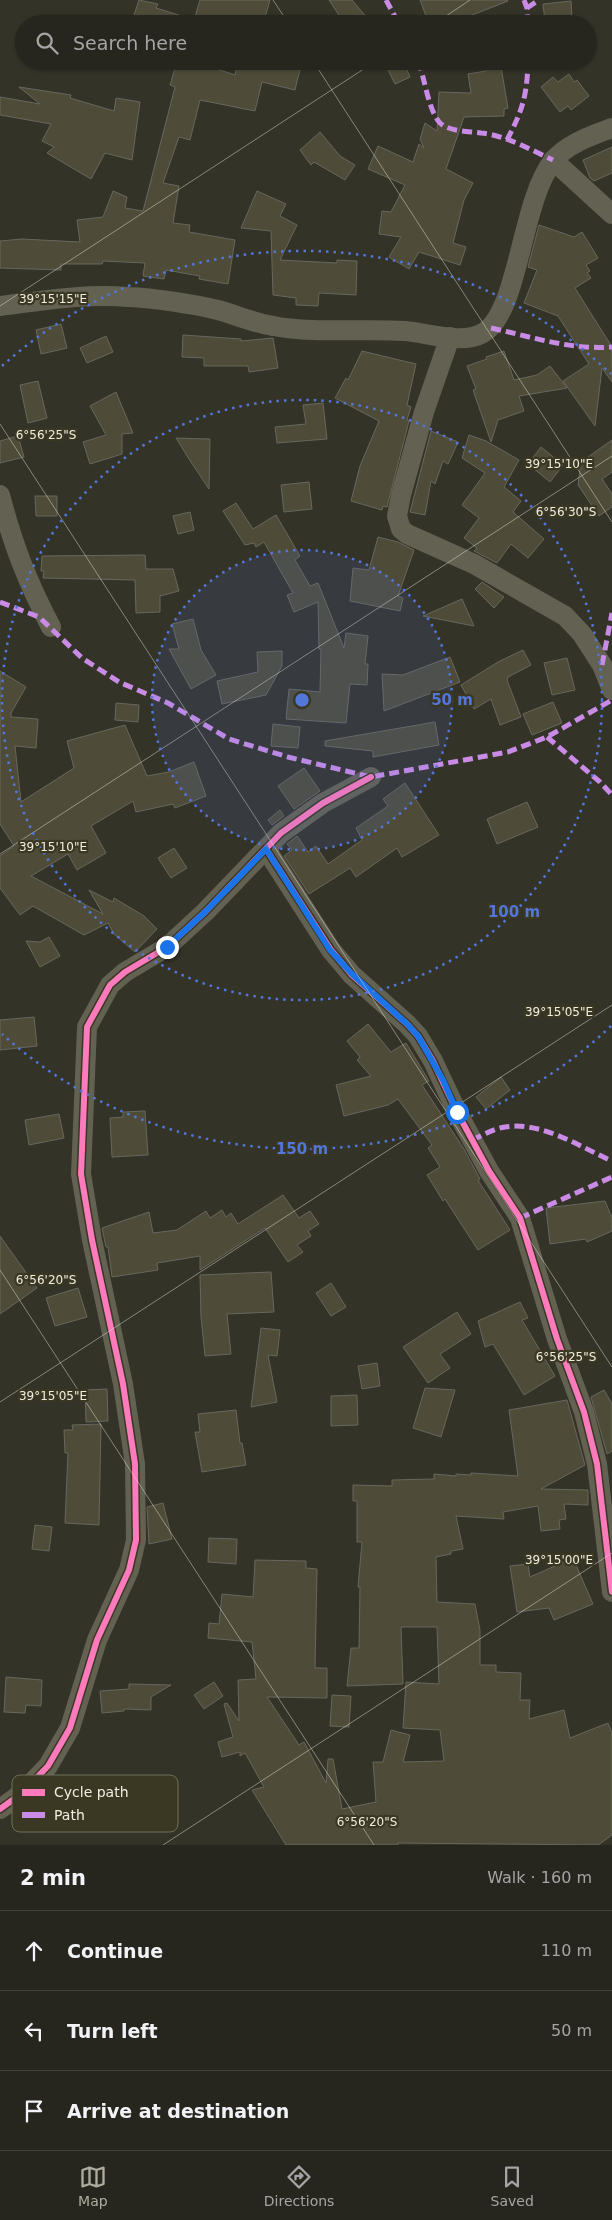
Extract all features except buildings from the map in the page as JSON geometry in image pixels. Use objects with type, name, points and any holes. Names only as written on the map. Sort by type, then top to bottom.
[{"type":"street","points":[[0,306],[94,297],[128,296],[216,310],[273,326],[334,330],[403,331],[462,338],[482,334],[499,319],[509,291],[526,220],[537,188],[553,160],[579,141],[612,128]]},
{"type":"street","points":[[553,160],[612,214]]},
{"type":"street","points":[[450,336],[424,412],[401,494],[397,516],[401,529],[407,534],[474,564],[565,616],[582,634],[602,666],[612,690]]},
{"type":"street","points":[[0,495],[15,549],[28,583],[51,627]]},
{"type":"street","points":[[39,1775],[48,1766],[70,1728],[97,1640],[129,1570],[136,1540],[135,1464],[124,1393],[81,1174],[87,1027],[110,985],[125,972],[167,947],[205,912],[281,833],[323,803],[371,777]]},
{"type":"street","points":[[266,849],[330,950],[352,974],[418,1036],[433,1061],[457,1112],[485,1163],[520,1218],[558,1339],[584,1412],[597,1464],[612,1592]]},
{"type":"street","points":[[0,1809],[12,1800]]},
{"type":"marked path","points":[[386,0],[394,15]]},
{"type":"marked path","points":[[524,0],[527,15]]},
{"type":"marked path","points":[[527,8],[539,0]]},
{"type":"marked path","points":[[421,70],[432,110],[444,126],[454,130],[490,134],[553,160]]},
{"type":"marked path","points":[[507,140],[523,102],[528,70]]},
{"type":"marked path","points":[[491,328],[566,345],[612,347]]},
{"type":"marked path","points":[[0,602],[39,617],[82,658],[119,682],[168,703],[229,739],[288,757],[371,777],[508,752],[547,737],[612,700]]},
{"type":"marked path","points":[[602,665],[612,613]]},
{"type":"marked path","points":[[547,737],[600,782],[612,795]]},
{"type":"marked path","points":[[472,1140],[505,1127],[533,1128],[560,1136],[612,1161]]},
{"type":"marked path","points":[[520,1218],[612,1177]]},
{"type":"cycle path","points":[[39,1775],[48,1766],[70,1728],[97,1640],[129,1570],[136,1540],[135,1464],[123,1384],[92,1240],[81,1174],[87,1027],[110,985],[125,972],[167,947],[205,912],[281,833],[323,803],[371,777]]},
{"type":"cycle path","points":[[266,849],[331,950],[352,975],[418,1036],[433,1061],[457,1112],[489,1171],[520,1218],[557,1339],[584,1412],[597,1464],[612,1592]]},
{"type":"cycle path","points":[[0,1809],[12,1800]]},
{"type":"route","points":[[167,947],[205,912],[266,849],[330,950],[352,974],[418,1036],[443,1080],[457,1112]]}]
